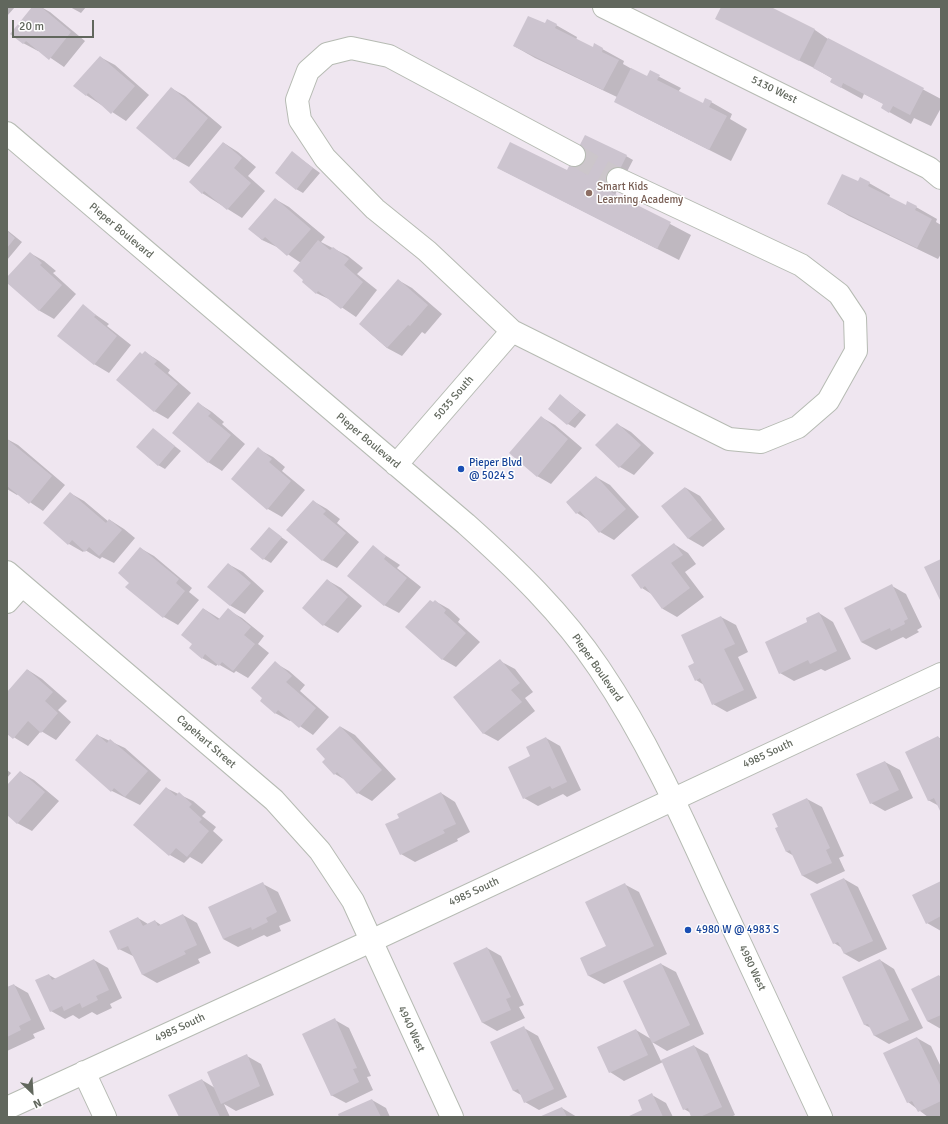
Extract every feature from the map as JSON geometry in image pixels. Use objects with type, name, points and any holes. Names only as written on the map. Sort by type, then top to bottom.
[{"type":"street","name":"5130 West","points":[[604,7],[929,168],[941,178]]},
{"type":"street","points":[[574,155],[389,56],[351,48],[327,54],[308,71],[297,100],[300,120],[325,158],[375,208],[427,251],[512,331],[728,439],[761,442],[798,427],[828,401],[856,351],[855,318],[839,294],[801,265],[618,179]]},
{"type":"street","name":"Pieper Boulevard","points":[[7,133],[396,465],[520,573],[567,626],[598,667],[625,709],[673,798]]},
{"type":"street","name":"5035 South","points":[[396,465],[512,331]]},
{"type":"street","points":[[7,602],[15,578]]},
{"type":"street","name":"Capehart Street","points":[[15,578],[274,800],[320,851],[353,901],[370,941]]},
{"type":"street","name":"4985 South","points":[[7,1108],[370,941],[941,674]]},
{"type":"street","name":"4980 West","points":[[673,798],[820,1117]]},
{"type":"street","name":"4940 West","points":[[370,941],[452,1117]]},
{"type":"street","points":[[84,1072],[104,1117]]},
{"type":"building","points":[[32,7],[41,7],[71,32],[49,60],[26,41],[23,44],[10,34]]},
{"type":"building","points":[[721,7],[771,7],[815,29],[799,61],[715,19]]},
{"type":"building","points":[[528,16],[545,23],[547,19],[557,24],[555,28],[593,47],[594,43],[603,48],[602,52],[619,60],[603,90],[513,46]]},
{"type":"building","points":[[828,38],[924,88],[910,115],[893,106],[889,113],[881,108],[883,104],[843,83],[841,88],[830,82],[832,78],[813,68]]},
{"type":"building","points":[[100,56],[135,86],[111,114],[88,93],[86,96],[73,86]]},
{"type":"building","points":[[631,68],[647,76],[650,70],[660,75],[657,80],[703,103],[705,98],[712,101],[709,107],[727,116],[709,150],[614,102]]},
{"type":"building","points":[[171,87],[208,118],[174,160],[136,128]]},
{"type":"building","points":[[585,135],[627,155],[609,191],[671,222],[657,249],[497,168],[510,142],[567,170]]},
{"type":"building","points":[[223,142],[242,158],[234,168],[251,183],[227,210],[204,191],[202,194],[189,182]]},
{"type":"building","points":[[292,151],[313,168],[296,190],[275,173]]},
{"type":"building","points":[[842,174],[858,181],[860,177],[870,182],[868,186],[906,205],[907,201],[917,206],[915,210],[932,219],[917,248],[827,204]]},
{"type":"building","points":[[275,198],[311,229],[287,256],[265,237],[262,240],[248,229]]},
{"type":"building","points":[[7,231],[15,238],[7,248]]},
{"type":"building","points":[[318,240],[330,250],[333,247],[349,259],[344,265],[363,282],[341,309],[318,291],[316,294],[302,282],[303,280],[293,271]]},
{"type":"building","points":[[30,252],[42,263],[40,265],[62,285],[39,311],[7,283],[7,277]]},
{"type":"building","points":[[398,279],[428,305],[410,326],[408,325],[387,348],[359,324]]},
{"type":"building","points":[[83,304],[96,315],[94,317],[117,336],[94,365],[57,336]]},
{"type":"building","points":[[145,351],[157,361],[154,364],[178,384],[154,412],[116,380],[140,352],[142,354]]},
{"type":"building","points":[[560,394],[580,411],[567,425],[548,409]]},
{"type":"building","points":[[198,402],[211,413],[208,416],[231,435],[208,463],[172,433]]},
{"type":"building","points":[[541,416],[568,439],[537,477],[509,453]]},
{"type":"building","points":[[617,423],[641,445],[619,468],[595,445]]},
{"type":"building","points":[[153,428],[175,446],[158,466],[136,447]]},
{"type":"building","points":[[7,439],[52,476],[29,504],[7,486]]},
{"type":"building","points":[[258,447],[272,459],[269,462],[291,481],[267,510],[231,479]]},
{"type":"building","points":[[596,476],[626,509],[599,533],[580,511],[576,514],[566,502]]},
{"type":"building","points":[[685,487],[712,520],[688,539],[661,506]]},
{"type":"building","points":[[70,492],[106,523],[109,519],[122,530],[99,556],[89,547],[85,552],[72,540],[68,545],[43,523]]},
{"type":"building","points":[[313,500],[326,511],[323,514],[346,533],[322,561],[286,530]]},
{"type":"building","points":[[269,527],[282,537],[263,560],[250,549]]},
{"type":"building","points":[[674,543],[683,555],[671,563],[690,588],[662,609],[645,586],[641,589],[631,575]]},
{"type":"building","points":[[373,545],[386,556],[384,559],[407,578],[384,606],[347,576]]},
{"type":"building","points":[[140,547],[179,579],[176,583],[185,591],[163,618],[125,587],[129,583],[118,573]]},
{"type":"building","points":[[941,559],[941,599],[940,600],[924,567]]},
{"type":"building","points":[[228,563],[251,583],[230,606],[207,587]]},
{"type":"building","points":[[327,579],[348,597],[323,626],[302,608]]},
{"type":"building","points":[[892,584],[908,619],[904,621],[905,624],[891,631],[890,628],[861,642],[844,608]]},
{"type":"building","points":[[430,600],[433,602],[435,600],[446,610],[444,613],[466,633],[442,660],[405,627]]},
{"type":"building","points":[[203,608],[218,620],[228,608],[251,627],[244,635],[255,644],[233,671],[222,662],[219,666],[205,654],[202,659],[189,648],[192,644],[181,635]]},
{"type":"building","points":[[819,612],[837,651],[810,664],[808,660],[779,674],[765,642],[807,622],[806,618]]},
{"type":"building","points":[[721,616],[735,644],[724,649],[744,690],[712,705],[700,678],[695,681],[688,666],[694,663],[681,635]]},
{"type":"building","points":[[500,659],[520,683],[511,690],[522,702],[483,734],[453,697]]},
{"type":"building","points":[[275,661],[292,676],[286,682],[316,708],[299,728],[278,710],[275,714],[260,701],[262,698],[251,688]]},
{"type":"building","points":[[27,669],[53,692],[45,701],[58,713],[41,733],[28,721],[13,739],[7,734],[7,692]]},
{"type":"building","points":[[340,726],[382,770],[357,794],[337,772],[334,775],[322,762],[325,759],[316,749]]},
{"type":"building","points":[[97,734],[107,743],[110,739],[148,771],[125,797],[114,788],[111,792],[75,760]]},
{"type":"building","points":[[938,736],[941,741],[941,813],[934,798],[928,801],[905,752]]},
{"type":"building","points":[[546,737],[567,782],[552,789],[550,786],[523,799],[508,767],[530,756],[526,747]]},
{"type":"building","points":[[885,761],[899,790],[870,804],[856,774]]},
{"type":"building","points":[[20,771],[45,792],[17,824],[7,815],[7,785]]},
{"type":"building","points":[[166,787],[176,796],[179,792],[192,804],[189,807],[202,819],[199,822],[209,831],[187,857],[176,848],[169,856],[133,825]]},
{"type":"building","points":[[441,792],[456,824],[443,830],[445,833],[400,855],[385,824],[399,818],[397,814]]},
{"type":"building","points":[[807,798],[830,848],[826,850],[832,863],[802,876],[790,850],[786,852],[775,828],[778,827],[772,814]]},
{"type":"building","points":[[844,878],[873,941],[844,954],[838,942],[833,944],[810,894]]},
{"type":"building","points":[[941,881],[941,916],[926,924],[912,895]]},
{"type":"building","points":[[263,882],[277,912],[266,918],[268,922],[252,930],[251,927],[223,939],[208,907]]},
{"type":"building","points":[[625,883],[654,946],[588,976],[580,958],[606,946],[585,902]]},
{"type":"building","points":[[183,914],[197,945],[184,951],[186,954],[142,975],[128,946],[118,950],[109,931],[138,917],[143,926],[155,920],[158,926]]},
{"type":"building","points":[[487,947],[511,997],[506,999],[511,1010],[482,1023],[453,963]]},
{"type":"building","points":[[94,959],[109,990],[96,996],[98,1000],[82,1008],[80,1003],[64,1011],[62,1006],[50,1012],[35,980],[49,974],[52,980]]},
{"type":"building","points":[[880,959],[909,1020],[874,1036],[868,1024],[864,1025],[842,977]]},
{"type":"building","points":[[661,963],[690,1025],[652,1043],[623,981]]},
{"type":"building","points":[[939,975],[941,979],[941,1015],[927,1021],[911,989]]},
{"type":"building","points":[[14,984],[31,1020],[19,1026],[21,1030],[7,1037],[7,987]]},
{"type":"building","points":[[335,1018],[357,1068],[353,1069],[359,1082],[331,1096],[302,1034]]},
{"type":"building","points":[[524,1026],[554,1089],[524,1103],[518,1089],[513,1091],[490,1042]]},
{"type":"building","points":[[636,1029],[648,1055],[609,1073],[597,1047]]},
{"type":"building","points":[[917,1037],[941,1087],[941,1101],[918,1112],[912,1101],[907,1103],[883,1053]]},
{"type":"building","points":[[694,1045],[722,1107],[700,1117],[691,1117],[688,1108],[683,1110],[661,1060]]},
{"type":"building","points":[[247,1054],[260,1086],[221,1104],[207,1072]]},
{"type":"building","points":[[202,1079],[220,1117],[179,1117],[168,1095]]},
{"type":"building","points":[[652,1093],[663,1117],[627,1117],[642,1110],[638,1100]]},
{"type":"building","points":[[372,1099],[381,1117],[339,1117],[338,1114]]},
{"type":"building","points":[[562,1107],[567,1117],[539,1117]]},
{"type":"tunnel","points":[[574,155],[618,179]]},
{"type":"place","name":"Smart Kids Learning Academy","points":[[589,193]]},
{"type":"place","name":"Pieper Blvd @ 5024 S","points":[[461,469]]},
{"type":"place","name":"4980 W @ 4983 S","points":[[688,930]]}]
